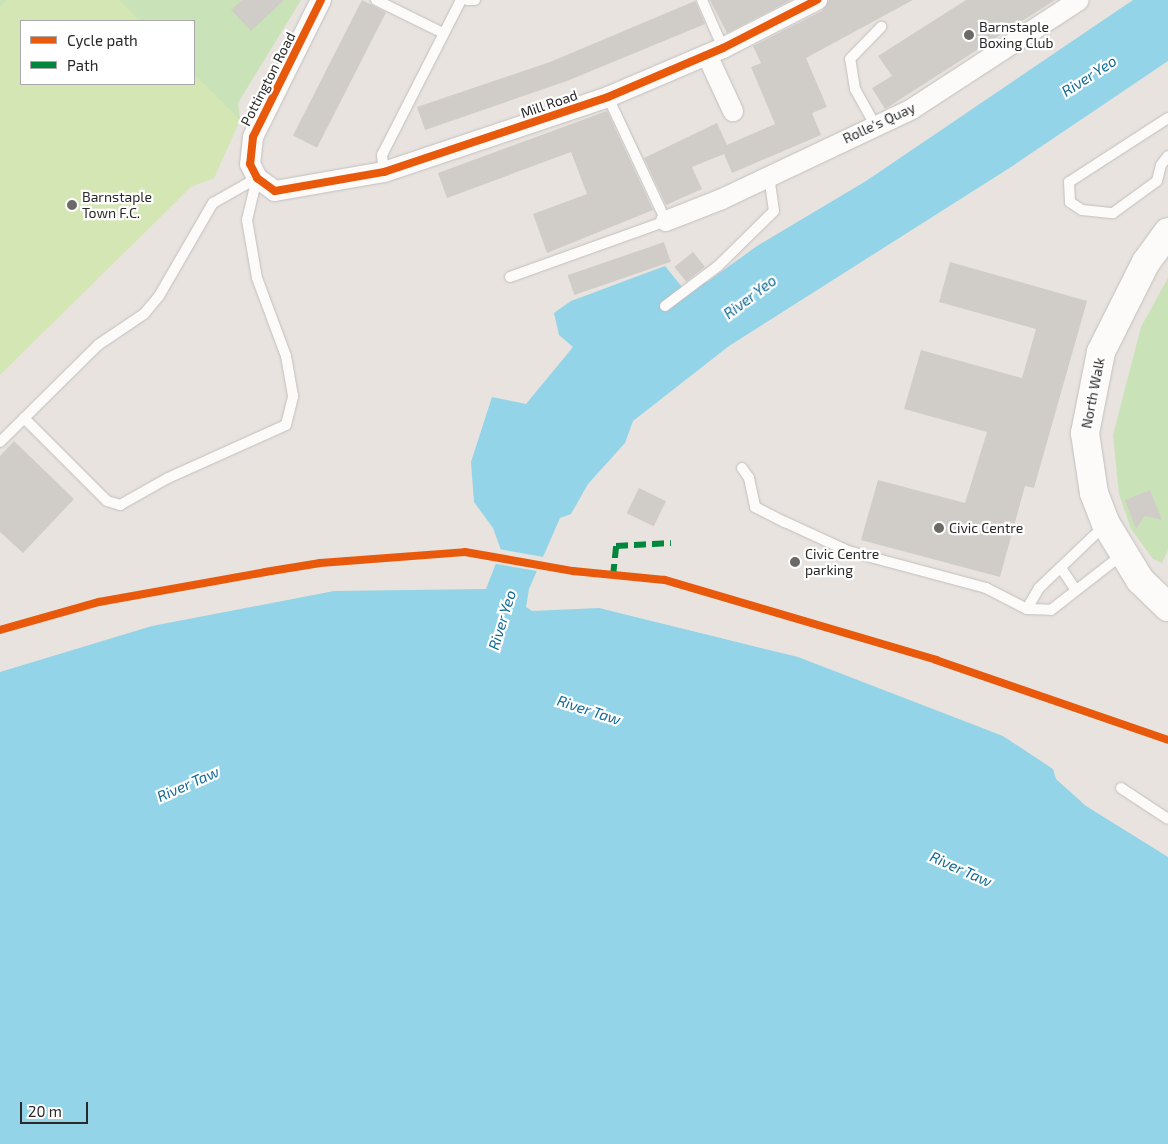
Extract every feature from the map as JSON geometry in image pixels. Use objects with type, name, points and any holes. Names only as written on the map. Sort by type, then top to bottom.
[{"type":"street","name":"Pottington Road","points":[[257,178],[250,164],[253,137],[321,0]]},
{"type":"street","name":"Mill Road","points":[[257,178],[275,191],[384,172],[608,96],[715,52],[816,0]]},
{"type":"street","name":"Rolle's Quay","points":[[666,221],[912,108],[1079,0]]},
{"type":"street","points":[[715,52],[733,111]]},
{"type":"street","name":"North Walk","points":[[1168,232],[1146,262],[1113,324],[1101,352],[1085,433],[1088,466],[1106,524],[1140,580],[1168,607]]},
{"type":"lane","points":[[376,0],[443,33]]},
{"type":"lane","points":[[384,172],[382,155],[461,0]]},
{"type":"lane","points":[[467,0],[475,0]]},
{"type":"lane","points":[[702,0],[715,52]]},
{"type":"lane","points":[[875,126],[855,89],[850,59],[881,27]]},
{"type":"lane","points":[[510,278],[666,221],[608,96]]},
{"type":"lane","points":[[1168,118],[1069,182],[1070,202],[1082,210],[1113,213],[1157,181],[1161,165],[1168,156]]},
{"type":"lane","points":[[665,306],[718,266],[774,211],[769,175]]},
{"type":"lane","points":[[0,442],[98,345],[144,314],[170,279],[213,203],[257,178]]},
{"type":"lane","points":[[24,418],[108,501],[120,505],[176,474],[286,425],[292,396],[286,356],[257,278],[247,220],[257,178]]},
{"type":"lane","points":[[742,468],[749,478],[755,507],[785,522],[848,551],[986,588],[1027,609],[1051,610],[1075,589],[1124,554]]},
{"type":"lane","points":[[1027,609],[1039,588],[1106,524]]},
{"type":"lane","points":[[1062,568],[1075,589]]},
{"type":"lane","points":[[1121,788],[1168,818]]},
{"type":"green space","name":"Barnstaple Town F.C.","points":[[0,0],[301,0],[238,103],[240,120],[214,178],[189,171],[0,341]]},
{"type":"green space","name":"Barnstaple Town F.C.","points":[[8,0],[119,0],[139,20],[20,20],[20,85],[195,85],[195,75],[240,120],[214,178],[191,187],[0,375],[0,7]]},
{"type":"green space","points":[[1168,278],[1168,550],[1162,563],[1153,559],[1131,529],[1119,494],[1113,435],[1141,327]]},
{"type":"water","points":[[1133,0],[1168,0],[1168,61],[1011,167],[729,346],[633,421],[625,443],[588,484],[571,514],[560,518],[529,589],[526,607],[532,611],[599,608],[798,657],[1003,736],[1053,769],[1056,779],[1086,806],[1168,857],[1168,1144],[0,1144],[0,672],[152,626],[334,591],[486,589],[501,550],[493,528],[474,502],[471,462],[492,397],[526,404],[573,347],[559,335],[554,313],[571,301],[665,266],[682,287],[707,282],[757,246],[866,181]]},
{"type":"pier","points":[[498,549],[545,557],[543,572],[495,564]]},
{"type":"building","points":[[242,0],[284,0],[251,31],[231,10]]},
{"type":"building","points":[[362,0],[386,12],[317,148],[293,135]]},
{"type":"building","points":[[710,0],[791,0],[727,33]]},
{"type":"building","points":[[829,0],[913,0],[806,58],[827,107],[812,113],[821,135],[732,173],[724,154],[692,167],[702,189],[666,205],[644,158],[717,123],[727,145],[775,124],[751,67],[761,63],[753,46],[822,11]]},
{"type":"building","points":[[966,0],[1055,0],[885,109],[872,88],[892,76],[878,56]]},
{"type":"building","points":[[695,1],[705,24],[567,81],[425,130],[417,107],[550,62]]},
{"type":"building","points":[[607,111],[653,210],[547,253],[533,214],[587,194],[571,152],[447,198],[438,173]]},
{"type":"building","points":[[664,242],[671,262],[574,295],[568,275]]},
{"type":"building","points":[[693,252],[705,267],[686,282],[674,267]]},
{"type":"building","points":[[950,262],[1087,301],[1034,488],[1025,486],[1000,577],[861,540],[878,480],[965,503],[987,432],[904,409],[921,350],[1022,378],[1036,329],[939,302]]},
{"type":"building","points":[[14,441],[74,499],[23,553],[0,532],[0,456]]},
{"type":"building","points":[[639,488],[666,501],[654,526],[627,513]]},
{"type":"building","points":[[1150,490],[1162,520],[1145,516],[1136,529],[1125,500]]},
{"type":"marked path","points":[[613,576],[616,546],[671,543]]},
{"type":"cycle path","points":[[321,0],[253,137],[250,164],[257,178],[275,191],[384,172],[608,97],[723,48],[817,0]]},
{"type":"cycle path","points":[[0,630],[99,602],[265,572],[320,563],[465,552],[573,571],[665,580],[936,660],[1168,740]]},
{"type":"place","name":"Barnstaple Boxing Club","points":[[969,35]]},
{"type":"place","name":"Barnstaple Town F.C.","points":[[72,205]]},
{"type":"place","name":"Civic Centre","points":[[939,528]]},
{"type":"place","name":"Civic Centre parking","points":[[795,562]]},
{"type":"water label","name":"River Yeo","points":[[1089,76]]},
{"type":"water label","name":"River Yeo","points":[[750,297]]},
{"type":"water label","name":"River Yeo","points":[[502,620]]},
{"type":"water label","name":"River Taw","points":[[589,710]]},
{"type":"water label","name":"River Taw","points":[[188,784]]},
{"type":"water label","name":"River Taw","points":[[961,869]]}]
